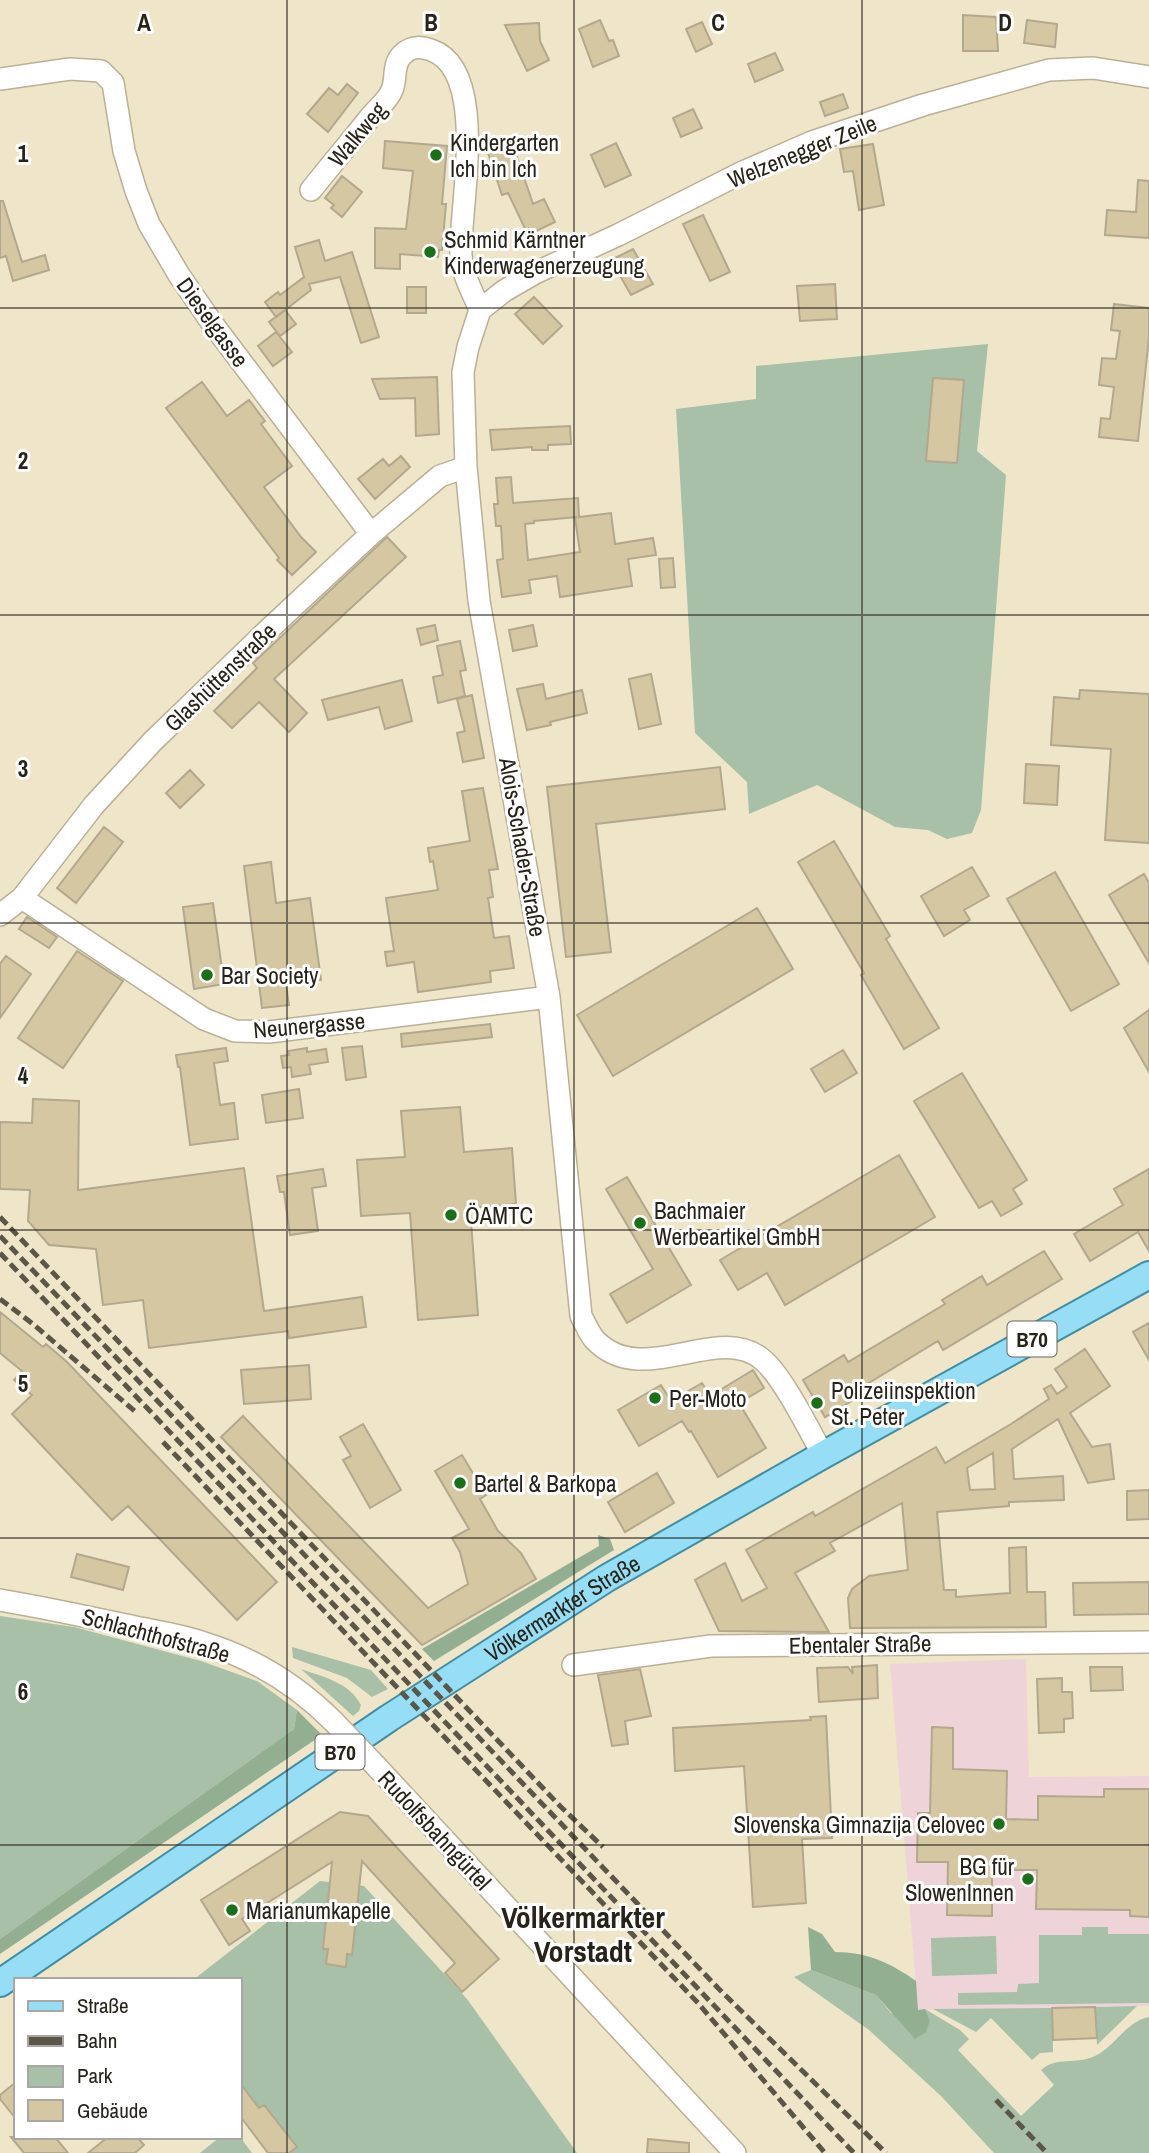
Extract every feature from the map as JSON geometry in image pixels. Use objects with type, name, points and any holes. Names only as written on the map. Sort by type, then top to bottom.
[{"type":"main road","name":"Völkermarkter Straße","points":[[0,1983],[378,1726],[584,1593],[823,1455],[1149,1275]]},
{"type":"street","name":"Walkweg","points":[[311,190],[392,92],[396,63],[402,55],[411,48],[422,47],[439,52],[455,69],[464,95],[469,163],[461,256],[480,310]]},
{"type":"street","name":"Welzenegger Zeile","points":[[480,310],[504,291],[535,273],[743,172],[812,142],[923,105],[1049,70],[1093,68],[1149,77]]},
{"type":"street","name":"Dieselgasse","points":[[0,79],[70,69],[101,71],[113,83],[124,151],[149,224],[212,323],[370,534]]},
{"type":"street","name":"Alois-Schader-Straße","points":[[480,310],[463,372],[466,467],[479,601],[550,997],[581,1316],[594,1339],[617,1355],[657,1360],[718,1347],[745,1349],[762,1359],[775,1374],[823,1455]]},
{"type":"street","name":"Glashüttenstraße","points":[[0,915],[22,898],[94,805],[153,741],[370,534],[440,476],[466,467]]},
{"type":"street","name":"Neunergasse","points":[[22,898],[204,1019],[235,1031],[268,1032],[550,997]]},
{"type":"street","name":"Schlachthofstraße","points":[[0,1600],[203,1642],[246,1659],[298,1690],[334,1722]]},
{"type":"street","name":"Ebentaler Straße","points":[[573,1665],[711,1646],[1149,1642]]},
{"type":"street","name":"Rudolfsbahngürtel","points":[[334,1722],[735,2153]]},
{"type":"shaded area","name":"BG für SlowenInnen","points":[[1026,1659],[1029,1777],[1149,1776],[1149,2006],[918,2010],[890,1664]]},
{"type":"green space","points":[[988,344],[977,451],[1006,475],[981,810],[972,833],[947,839],[928,830],[895,827],[817,785],[749,814],[747,782],[695,733],[676,409],[756,399],[756,366]]},
{"type":"green space","points":[[598,1535],[610,1539],[614,1550],[434,1661],[422,1649],[599,1546]]},
{"type":"green space","points":[[0,1616],[74,1627],[201,1661],[257,1681],[297,1710],[294,1729],[0,1939]]},
{"type":"green space","points":[[292,1647],[371,1670],[388,1689],[372,1697],[347,1678],[293,1658]]},
{"type":"green space","points":[[301,1669],[350,1691],[361,1705],[359,1711],[353,1716]]},
{"type":"green space","points":[[297,1710],[322,1735],[0,1954],[0,1939],[294,1729]]},
{"type":"green space","points":[[320,1881],[364,1886],[467,1999],[577,2153],[269,2153],[242,2118],[242,1978],[196,1978]]},
{"type":"green space","points":[[808,1927],[822,1934],[835,1952],[858,1954],[878,1960],[916,1981],[918,2010],[925,2009],[930,2020],[926,2032],[915,2039],[876,1995],[811,1970]]},
{"type":"green space","points":[[1082,1927],[1108,1927],[1108,1934],[1149,1934],[1149,2003],[958,2005],[958,1993],[1017,1992],[1018,1984],[1039,1983],[1039,1935],[1082,1935]]},
{"type":"green space","points":[[996,1936],[997,1974],[932,1976],[931,1938]]},
{"type":"green space","points":[[811,1970],[876,1995],[891,2013],[930,2020],[925,2009],[960,2030],[969,2039],[958,2050],[1021,2116],[1054,2085],[1041,2070],[1054,2063],[1095,2056],[1133,2024],[1149,2017],[1149,2153],[994,2153],[941,2096],[869,2030],[794,1977]]},
{"type":"green space","points":[[1137,2006],[1097,2045],[1095,2007]]},
{"type":"green space","points":[[1052,2008],[1053,2052],[1040,2053],[1032,2060],[991,2018],[976,2032],[933,2009]]},
{"type":"green space","points":[[218,2139],[242,2139],[252,2153],[200,2153]]},
{"type":"building","points":[[963,15],[996,17],[998,51],[963,51]]},
{"type":"building","points":[[600,20],[609,41],[613,40],[619,56],[593,67],[579,29]]},
{"type":"building","points":[[1027,20],[1057,24],[1055,47],[1024,43]]},
{"type":"building","points":[[702,22],[712,44],[696,52],[686,29]]},
{"type":"building","points":[[539,23],[540,41],[549,60],[527,71],[505,25]]},
{"type":"building","points":[[775,53],[783,70],[755,82],[748,64]]},
{"type":"building","points":[[347,84],[358,93],[328,132],[307,114],[329,88],[338,95]]},
{"type":"building","points":[[843,94],[848,108],[825,116],[820,102]]},
{"type":"building","points":[[693,109],[702,128],[681,137],[673,118]]},
{"type":"building","points":[[385,141],[447,146],[442,204],[446,204],[442,250],[439,250],[438,257],[400,254],[400,269],[375,268],[375,228],[406,229],[413,171],[383,168]]},
{"type":"building","points":[[512,142],[533,204],[544,199],[555,222],[528,235],[508,193],[502,195],[487,150]]},
{"type":"building","points":[[616,143],[631,175],[605,187],[591,155]]},
{"type":"building","points":[[873,144],[884,205],[859,210],[853,171],[844,172],[840,149]]},
{"type":"building","points":[[342,176],[362,192],[342,217],[331,208],[334,205],[325,198]]},
{"type":"building","points":[[1138,180],[1149,181],[1149,238],[1105,235],[1107,210],[1136,212]]},
{"type":"building","points":[[0,201],[3,201],[22,262],[45,255],[49,270],[13,281],[6,256],[0,258]]},
{"type":"building","points":[[703,215],[730,272],[710,281],[683,224]]},
{"type":"building","points":[[319,240],[325,261],[352,252],[379,337],[361,343],[340,277],[309,284],[311,290],[276,317],[265,302],[278,292],[280,295],[304,277],[295,247]]},
{"type":"building","points":[[633,249],[653,284],[631,295],[611,260]]},
{"type":"building","points":[[835,284],[837,319],[800,321],[797,286]]},
{"type":"building","points":[[407,287],[426,287],[426,313],[407,313]]},
{"type":"building","points":[[534,297],[562,326],[543,344],[515,314]]},
{"type":"building","points":[[1114,304],[1149,308],[1149,337],[1138,441],[1099,437],[1101,418],[1110,419],[1114,387],[1099,385],[1102,358],[1116,359],[1120,331],[1111,330]]},
{"type":"building","points":[[285,310],[296,324],[280,336],[269,322]]},
{"type":"building","points":[[276,332],[292,352],[273,366],[258,346]]},
{"type":"building","points":[[437,377],[439,434],[416,436],[415,398],[380,399],[372,379]]},
{"type":"building","points":[[933,378],[964,380],[957,463],[926,461]]},
{"type":"building","points":[[202,382],[227,416],[249,400],[265,421],[261,424],[292,466],[264,487],[301,537],[316,552],[292,575],[277,560],[279,558],[166,408]]},
{"type":"building","points":[[570,426],[571,444],[548,445],[548,450],[532,450],[532,447],[492,450],[490,430]]},
{"type":"building","points":[[401,456],[410,467],[375,499],[358,479],[383,459],[389,466]]},
{"type":"building","points":[[511,477],[513,503],[578,498],[579,517],[611,513],[615,544],[653,538],[656,555],[628,559],[632,586],[560,597],[557,576],[529,580],[531,593],[502,597],[497,560],[503,559],[501,526],[496,526],[494,504],[498,504],[496,478]],"holes":[[[577,517],[580,552],[528,560],[525,524]]]},
{"type":"building","points":[[387,537],[406,557],[274,679],[307,713],[289,732],[259,702],[232,728],[214,711],[257,668],[253,663]]},
{"type":"building","points":[[673,558],[675,587],[661,588],[659,559]]},
{"type":"building","points":[[435,625],[438,640],[421,645],[417,629]]},
{"type":"building","points":[[533,625],[537,646],[513,651],[509,630]]},
{"type":"building","points":[[460,641],[466,670],[460,671],[465,696],[438,703],[433,677],[443,675],[437,646]]},
{"type":"building","points":[[651,674],[661,724],[639,729],[629,679]]},
{"type":"building","points":[[402,680],[412,721],[385,729],[379,707],[328,720],[322,700]]},
{"type":"building","points":[[543,684],[546,699],[582,690],[587,713],[527,730],[517,689]]},
{"type":"building","points":[[1080,690],[1149,694],[1149,843],[1105,840],[1111,749],[1051,745],[1054,697],[1079,699]]},
{"type":"building","points":[[472,695],[484,758],[463,762],[457,733],[465,731],[457,699]]},
{"type":"building","points":[[1026,764],[1059,766],[1057,805],[1024,803]]},
{"type":"building","points":[[720,767],[725,809],[596,824],[611,952],[566,957],[547,787]]},
{"type":"building","points":[[190,770],[204,785],[180,808],[166,793]]},
{"type":"building","points":[[483,788],[498,869],[489,870],[493,897],[488,898],[494,938],[509,936],[514,968],[490,971],[491,982],[418,992],[414,962],[387,966],[385,952],[394,951],[386,898],[438,890],[428,848],[470,841],[462,791]]},
{"type":"building","points":[[104,827],[123,842],[76,903],[57,888]]},
{"type":"building","points":[[834,841],[890,936],[886,939],[939,1028],[904,1049],[861,975],[864,973],[798,862]]},
{"type":"building","points":[[271,862],[276,903],[310,898],[321,980],[286,985],[289,1005],[262,1008],[244,866]]},
{"type":"building","points":[[972,867],[989,896],[964,910],[970,920],[944,936],[921,896]]},
{"type":"building","points":[[1055,872],[1119,984],[1071,1011],[1007,899]]},
{"type":"building","points":[[1144,874],[1149,883],[1149,963],[1109,895]]},
{"type":"building","points":[[213,903],[224,984],[194,989],[183,907]]},
{"type":"building","points":[[757,908],[793,969],[613,1076],[577,1015]]},
{"type":"building","points":[[27,917],[57,937],[49,948],[19,929]]},
{"type":"building","points":[[77,951],[123,981],[63,1068],[18,1038]]},
{"type":"building","points":[[6,956],[31,974],[0,1018],[0,964]]},
{"type":"building","points":[[1149,1010],[1149,1072],[1124,1028]]},
{"type":"building","points":[[490,1024],[492,1037],[402,1047],[401,1034]]},
{"type":"building","points":[[362,1046],[366,1077],[346,1080],[342,1048]]},
{"type":"building","points":[[226,1048],[228,1061],[214,1063],[220,1105],[234,1103],[238,1139],[190,1145],[180,1067],[176,1055]]},
{"type":"building","points":[[307,1048],[307,1052],[326,1049],[328,1062],[309,1065],[311,1074],[292,1077],[291,1067],[283,1068],[281,1056],[289,1055],[288,1051]]},
{"type":"building","points":[[843,1050],[857,1073],[825,1092],[811,1069]]},
{"type":"building","points":[[962,1073],[1027,1180],[1013,1189],[1022,1204],[1001,1216],[992,1201],[979,1208],[914,1101]]},
{"type":"building","points":[[299,1089],[303,1118],[266,1123],[262,1095]]},
{"type":"building","points":[[33,1099],[79,1101],[78,1190],[244,1168],[264,1311],[362,1297],[366,1327],[289,1338],[288,1331],[149,1348],[143,1300],[103,1305],[96,1249],[49,1245],[28,1221],[30,1190],[0,1189],[0,1122],[32,1123]]},
{"type":"building","points":[[460,1107],[464,1152],[512,1148],[516,1204],[470,1208],[478,1315],[418,1320],[410,1213],[361,1216],[357,1160],[405,1157],[401,1111]]},
{"type":"building","points":[[899,1155],[935,1217],[785,1305],[767,1273],[738,1290],[720,1260]]},
{"type":"building","points":[[323,1169],[326,1186],[312,1188],[318,1231],[290,1235],[284,1192],[280,1192],[277,1176]]},
{"type":"building","points":[[1149,1169],[1149,1251],[1138,1232],[1090,1261],[1074,1234],[1123,1205],[1114,1189]]},
{"type":"building","name":"Bachmaier Werbeartikel GmbH","points":[[627,1177],[691,1285],[627,1323],[610,1294],[653,1269],[606,1189]]},
{"type":"building","points":[[1044,1251],[1062,1279],[943,1350],[938,1341],[864,1386],[868,1391],[825,1417],[803,1380],[844,1355],[848,1362],[945,1304],[942,1300],[982,1276],[987,1285]]},
{"type":"building","points":[[0,1312],[43,1347],[46,1344],[67,1362],[277,1582],[237,1620],[128,1506],[112,1520],[12,1414],[32,1395],[14,1380],[22,1371],[0,1353]]},
{"type":"building","points":[[1149,1323],[1149,1360],[1133,1332]]},
{"type":"building","points":[[1085,1349],[1110,1386],[1070,1413],[1092,1447],[1110,1444],[1114,1479],[1088,1483],[1058,1419],[1012,1449],[1014,1479],[1063,1476],[1064,1500],[1009,1502],[1009,1506],[937,1512],[944,1590],[956,1590],[956,1597],[1010,1593],[1009,1548],[1026,1547],[1027,1592],[1045,1592],[1046,1627],[850,1628],[848,1598],[852,1589],[869,1576],[908,1570],[902,1503],[830,1543],[835,1551],[795,1573],[829,1632],[719,1631],[695,1580],[725,1563],[742,1601],[767,1588],[746,1550],[813,1512],[815,1516],[936,1447],[945,1463],[1049,1399],[1044,1389],[1051,1385],[1057,1394],[1067,1387],[1055,1369]],"holes":[[[993,1453],[995,1489],[970,1490],[967,1468]]]},
{"type":"building","points":[[309,1365],[311,1399],[244,1404],[241,1370]]},
{"type":"building","points":[[753,1370],[764,1388],[739,1403],[766,1448],[718,1477],[691,1431],[689,1432],[682,1421],[639,1446],[618,1410],[661,1385],[671,1401],[702,1383],[710,1396]]},
{"type":"building","points":[[243,1416],[428,1608],[468,1584],[460,1552],[452,1538],[469,1529],[435,1471],[462,1455],[486,1495],[480,1499],[498,1531],[521,1553],[536,1579],[422,1645],[221,1437]]},
{"type":"building","points":[[363,1424],[401,1490],[370,1508],[343,1460],[351,1456],[340,1437]]},
{"type":"building","points":[[657,1473],[674,1503],[625,1532],[608,1502]]},
{"type":"building","points":[[1149,1490],[1149,1519],[1127,1520],[1127,1491]]},
{"type":"building","points":[[77,1554],[129,1567],[123,1590],[71,1577]]},
{"type":"building","points":[[1149,1582],[1149,1614],[1074,1615],[1073,1583]]},
{"type":"building","points":[[877,1665],[878,1698],[819,1702],[817,1668],[848,1667],[853,1674],[852,1667]]},
{"type":"building","points":[[1090,1667],[1122,1667],[1123,1690],[1091,1691]]},
{"type":"building","points":[[640,1669],[651,1716],[625,1721],[628,1744],[612,1746],[598,1675]]},
{"type":"building","points":[[1062,1678],[1062,1692],[1072,1692],[1073,1718],[1064,1719],[1064,1732],[1039,1733],[1037,1679]]},
{"type":"building","points":[[826,1716],[832,1838],[802,1839],[806,1903],[753,1907],[744,1766],[675,1771],[673,1728],[811,1720],[810,1717]]},
{"type":"building","name":"Slovenska Gimnazija Celovec","points":[[932,1727],[953,1728],[953,1769],[1007,1771],[1006,1819],[1038,1820],[1038,1796],[1104,1797],[1104,1789],[1149,1789],[1149,1917],[1130,1916],[1130,1910],[1036,1909],[1037,1870],[992,1870],[992,1916],[947,1915],[948,1862],[917,1862],[918,1813],[930,1813]]},
{"type":"building","name":"Marianumkapelle","points":[[340,1812],[368,1816],[499,1959],[462,1992],[445,1973],[455,1963],[362,1861],[352,1955],[347,1954],[346,1967],[326,1964],[328,1949],[323,1949],[332,1862],[242,1919],[250,1931],[229,1945],[201,1900]]},
{"type":"building","points":[[1095,2007],[1097,2038],[1053,2040],[1052,2008]]},
{"type":"building","points":[[14,2084],[14,2116],[0,2099],[0,2095]]},
{"type":"building","points":[[242,2086],[259,2108],[264,2105],[297,2147],[289,2153],[268,2153],[242,2119]]},
{"type":"building","points":[[11,2137],[57,2139],[68,2153],[24,2153]]},
{"type":"building","points":[[106,2139],[139,2139],[144,2145],[135,2153],[88,2153]]},
{"type":"building","points":[[648,2139],[689,2143],[689,2153],[647,2153]]},
{"type":"railway","points":[[0,1217],[560,1806],[603,1847]]},
{"type":"railway","points":[[0,1236],[718,1988],[886,2153]]},
{"type":"railway","points":[[0,1253],[854,2153]]},
{"type":"railway","points":[[0,1299],[138,1414]]},
{"type":"railway","points":[[163,1442],[698,2003],[825,2153]]},
{"type":"railway","points":[[996,2100],[1047,2153]]},
{"type":"place","name":"Kindergarten Ich bin Ich","points":[[436,155]]},
{"type":"place","name":"Schmid Kärntner Kinderwagenerzeugung","points":[[430,252]]},
{"type":"place","name":"Bar Society","points":[[207,975]]},
{"type":"place","name":"ÖAMTC","points":[[451,1215]]},
{"type":"place","name":"Bachmaier Werbeartikel GmbH","points":[[640,1223]]},
{"type":"place","name":"Per-Moto","points":[[655,1398]]},
{"type":"place","name":"Polizeiinspektion St. Peter","points":[[817,1403]]},
{"type":"place","name":"Bartel & Barkopa","points":[[460,1483]]},
{"type":"place","name":"Slovenska Gimnazija Celovec","points":[[999,1824]]},
{"type":"place","name":"BG für SlowenInnen","points":[[1028,1879]]},
{"type":"place","name":"Marianumkapelle","points":[[232,1910]]},
{"type":"district","name":"Völkermarkter Vorstadt","points":[[583,1934]]}]
